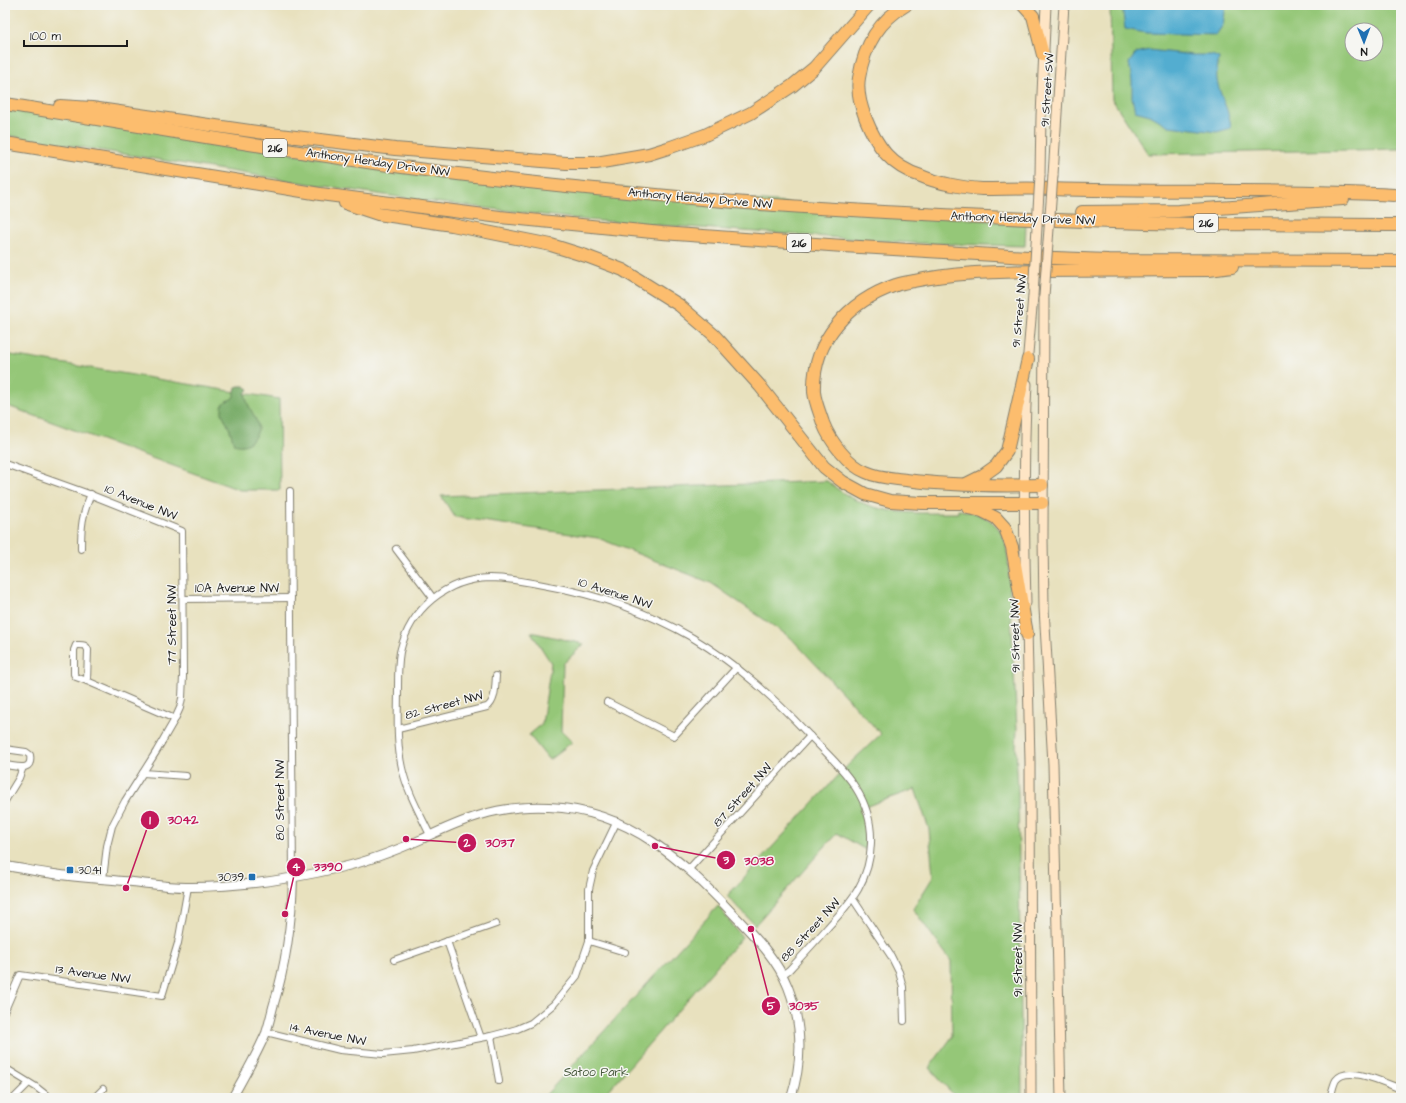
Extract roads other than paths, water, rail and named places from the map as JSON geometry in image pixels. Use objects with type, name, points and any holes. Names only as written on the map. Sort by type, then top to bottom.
[{"type":"highway","points":[[8,104],[92,108],[270,134],[395,149],[566,163],[596,163],[649,154],[668,148],[705,135],[751,113],[792,86],[814,68],[869,5]]},
{"type":"highway","points":[[906,5],[898,9],[883,22],[871,40],[864,57],[858,80],[859,99],[864,118],[886,154],[901,166],[918,175],[935,181],[980,189],[1029,188],[1397,194]]},
{"type":"highway","points":[[1023,5],[1033,16],[1044,55]]},
{"type":"highway","name":"Anthony Henday Drive NW","points":[[8,104],[306,153],[404,167],[538,183],[752,203],[844,210],[1150,223],[1401,225]]},
{"type":"highway","name":"216","points":[[5,144],[320,194],[500,217],[745,240],[1021,257],[1108,260],[1401,261]]},
{"type":"highway","points":[[320,194],[378,214],[452,225],[551,245],[623,270],[679,304],[714,335],[760,386],[824,467],[843,482],[865,494],[890,501],[939,503],[1042,503]]},
{"type":"highway","points":[[1011,218],[1077,212],[1140,212],[1214,209],[1397,194]]},
{"type":"highway","points":[[1042,485],[938,484],[879,476],[865,472],[853,464],[835,446],[827,433],[818,410],[814,393],[819,360],[826,341],[836,325],[852,309],[868,298],[896,285],[930,277],[954,274],[1023,272],[1208,270],[1281,260]]},
{"type":"highway","points":[[963,485],[982,476],[996,466],[1007,451],[1028,359]]},
{"type":"highway","points":[[939,503],[982,511],[996,518],[1005,528],[1012,547],[1027,634]]},
{"type":"main road","name":"91 Street SW","points":[[1040,174],[1046,5]]},
{"type":"main road","name":"91 Street SW","points":[[1053,176],[1064,5]]},
{"type":"main road","name":"91 Street NW","points":[[1031,1098],[1030,762],[1024,503],[1024,434],[1040,174]]},
{"type":"main road","name":"91 Street NW","points":[[1053,176],[1044,296],[1042,503],[1044,608],[1053,764],[1061,1098]]},
{"type":"street","name":"10 Avenue NW","points":[[5,464],[91,494],[182,531]]},
{"type":"street","name":"80 Street NW","points":[[232,1098],[250,1066],[266,1032],[277,994],[287,950],[292,901],[290,491]]},
{"type":"street","name":"10 Avenue NW","points":[[81,549],[84,511],[91,494]]},
{"type":"street","name":"77 Street NW","points":[[103,879],[107,846],[112,826],[125,801],[156,752],[180,708],[182,698],[182,531]]},
{"type":"street","points":[[396,549],[433,598]]},
{"type":"street","name":"10 Avenue NW","points":[[473,580],[497,579],[540,584],[580,592],[613,601],[666,623],[706,646],[737,667],[775,700],[810,736],[854,784],[862,798],[869,816]]},
{"type":"street","name":"82 Street NW","points":[[430,835],[403,773],[399,754],[398,668],[402,647],[407,632],[413,621],[433,598],[457,585],[473,580]]},
{"type":"street","name":"10A Avenue NW","points":[[183,599],[291,598]]},
{"type":"street","points":[[87,681],[88,650],[84,645],[76,645],[74,650],[74,674],[76,677],[175,719]]},
{"type":"street","points":[[607,702],[674,736],[737,667]]},
{"type":"street","name":"82 Street NW","points":[[398,729],[487,707],[491,704],[494,698],[496,676]]},
{"type":"street","name":"87 Street NW","points":[[689,870],[810,736]]},
{"type":"street","points":[[5,749],[30,754],[30,764],[27,766],[5,765]]},
{"type":"street","points":[[5,801],[19,778],[23,767]]},
{"type":"street","points":[[142,773],[186,776]]},
{"type":"street","points":[[5,866],[52,874],[188,888],[236,886],[293,877],[349,865],[381,855],[462,821],[483,814],[519,807],[553,807],[591,813],[617,822],[646,836],[669,852],[689,870],[763,946],[782,975],[793,1001],[799,1030],[800,1061],[794,1097]]},
{"type":"street","name":"88 Street NW","points":[[782,975],[789,970],[853,900],[864,879],[870,857],[871,841],[869,816]]},
{"type":"street","name":"14 Avenue NW","points":[[266,1032],[340,1050],[383,1054],[413,1051],[491,1036],[518,1029],[532,1023],[554,1004],[577,976],[589,941],[589,889],[593,871],[617,822]]},
{"type":"street","name":"13 Avenue NW","points":[[5,1010],[20,975],[162,996],[178,943],[188,888]]},
{"type":"street","name":"88 Street NW","points":[[853,900],[891,956],[899,972],[903,987],[904,1020]]},
{"type":"street","points":[[394,960],[496,924]]},
{"type":"street","points":[[447,941],[481,1038]]},
{"type":"street","points":[[589,941],[625,952]]},
{"type":"street","points":[[491,1036],[499,1081]]},
{"type":"street","points":[[5,1068],[36,1087],[50,1098]]},
{"type":"street","points":[[1330,1098],[1336,1079],[1342,1075],[1351,1073],[1360,1074],[1401,1089]]},
{"type":"street","points":[[14,1098],[29,1083]]},
{"type":"street","points":[[94,1098],[103,1089]]},
{"type":"water","points":[[1122,5],[1226,5],[1223,25],[1216,35],[1146,33],[1125,29]]},
{"type":"water","points":[[1149,50],[1193,55],[1212,55],[1219,58],[1217,80],[1229,116],[1231,128],[1217,132],[1169,126],[1150,115],[1135,111],[1132,98],[1132,81],[1129,63],[1136,53]]},
{"type":"place","name":"3037","points":[[406,839]]},
{"type":"place","name":"3038","points":[[655,846]]},
{"type":"place","name":"3041","points":[[70,870]]},
{"type":"place","name":"3039","points":[[252,877]]},
{"type":"place","name":"3042","points":[[126,888]]},
{"type":"place","name":"3390","points":[[285,914]]},
{"type":"place","name":"3035","points":[[751,929]]},
{"type":"park label","name":"Satoo Park","points":[[596,1072]]}]
